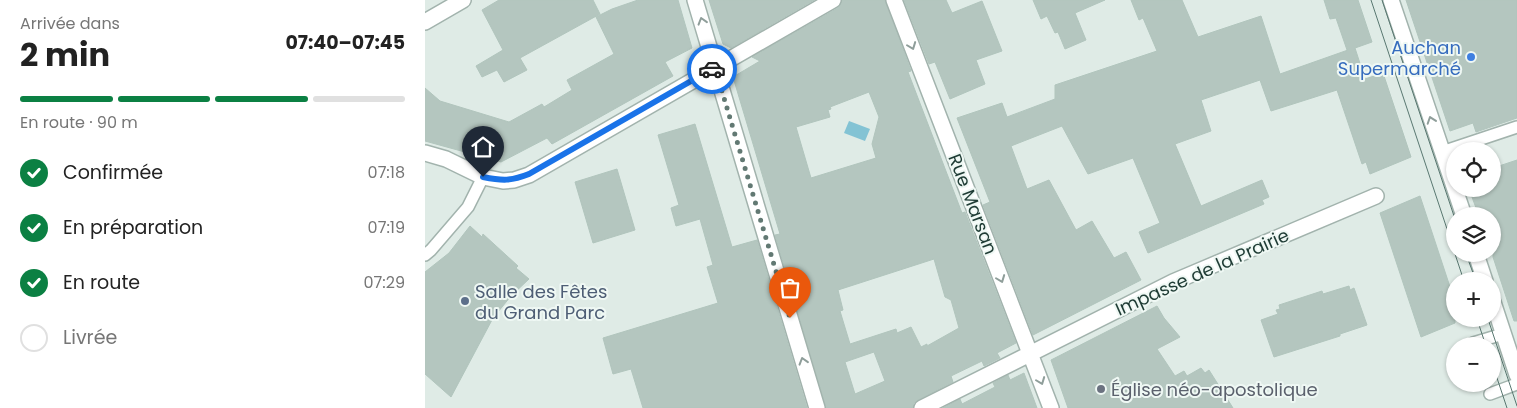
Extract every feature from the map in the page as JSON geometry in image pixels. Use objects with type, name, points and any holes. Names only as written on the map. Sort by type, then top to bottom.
[{"type":"street","points":[[425,22],[463,0]]},
{"type":"street","points":[[695,0],[817,408]]},
{"type":"street","points":[[425,153],[446,159],[483,177],[503,181],[514,180],[529,174],[833,0]]},
{"type":"street","name":"Rue Marsan","points":[[894,0],[1051,408]]},
{"type":"street","points":[[1391,0],[1461,207]]},
{"type":"street","name":"Impasse de la Prairie","points":[[922,408],[1173,282],[1376,196]]},
{"type":"street","points":[[1501,327],[1517,376]]},
{"type":"lane","points":[[1442,152],[1517,127]]},
{"type":"lane","points":[[425,254],[431,250],[468,207],[483,177]]},
{"type":"lane","points":[[1493,337],[1503,334]]},
{"type":"lane","points":[[1490,394],[1517,384]]},
{"type":"water","points":[[849,121],[870,129],[865,141],[844,133]]},
{"type":"building","points":[[499,0],[593,0],[600,14],[520,58],[527,70],[504,82],[497,70],[482,77],[476,66],[503,50],[482,10]]},
{"type":"building","points":[[638,0],[678,0],[692,48],[665,62],[673,76],[552,144],[547,138],[501,162],[425,141],[425,88],[440,101],[509,122],[542,104],[544,107],[572,90],[567,80],[614,54],[596,17]]},
{"type":"building","points":[[709,0],[814,0],[731,48],[723,44]]},
{"type":"building","points":[[842,0],[885,0],[911,71],[908,72],[962,213],[965,212],[1016,343],[997,353],[1000,358],[984,366],[982,361],[951,376],[953,382],[918,400],[914,403],[913,408],[826,408],[775,235],[780,234],[733,77],[760,61],[752,57],[838,8]],"holes":[[[869,92],[879,117],[872,144],[876,158],[811,178],[796,127],[830,117],[828,110],[831,109],[830,107]],[[934,259],[945,297],[951,300],[959,328],[927,346],[927,344],[921,347],[911,327],[897,333],[896,329],[850,344],[840,311],[843,310],[838,290]],[[874,352],[885,381],[855,394],[845,362]]]},
{"type":"building","points":[[904,0],[946,0],[952,13],[982,1],[1002,51],[976,60],[985,84],[950,99],[935,62],[929,64]]},
{"type":"building","points":[[1033,0],[1105,0],[1075,13],[1086,40],[1065,49],[1058,32],[1055,33],[1047,16],[1041,19]]},
{"type":"building","points":[[1131,0],[1182,0],[1198,37],[1261,16],[1280,74],[1348,50],[1336,18],[1330,19],[1324,0],[1358,0],[1372,42],[1355,48],[1365,79],[1383,73],[1411,157],[1370,174],[1366,162],[1362,164],[1337,90],[1271,111],[1260,80],[1201,100],[1211,131],[1175,144],[1201,206],[1262,180],[1269,197],[1262,200],[1264,204],[1148,253],[1139,232],[1160,223],[1133,158],[1088,174],[1062,126],[1011,146],[1027,189],[1049,180],[1076,230],[1092,221],[1114,258],[1126,252],[1141,280],[1033,335],[983,205],[990,202],[957,118],[1002,103],[1007,117],[1055,99],[1055,85],[1157,51],[1143,18],[1139,20]]},
{"type":"building","name":"Auchan Supermarché","points":[[1406,0],[1517,0],[1517,118],[1476,132],[1473,123],[1450,131]]},
{"type":"building","points":[[695,124],[732,247],[757,240],[807,408],[643,408],[631,369],[613,374],[603,338],[718,303],[707,267],[713,265],[700,219],[676,226],[671,208],[679,205],[658,135]]},
{"type":"building","points":[[1517,160],[1517,321],[1514,321],[1501,281],[1501,272],[1498,272],[1495,262],[1501,262],[1501,207],[1476,207],[1472,197],[1501,197],[1501,165]]},
{"type":"building","points":[[617,169],[635,230],[593,243],[575,182]]},
{"type":"building","points":[[1420,196],[1446,275],[1446,327],[1421,337],[1380,213]]},
{"type":"building","name":"Salle des Fêtes du Grand Parc","points":[[470,226],[482,237],[483,234],[518,266],[516,268],[529,279],[511,296],[493,318],[451,397],[425,374],[425,272],[449,253]]},
{"type":"building","points":[[1349,286],[1350,290],[1354,288],[1367,325],[1340,334],[1340,336],[1274,357],[1261,320],[1278,314],[1276,310],[1280,309],[1279,305],[1322,291],[1323,294]]},
{"type":"building","points":[[1157,306],[1164,318],[1180,337],[1157,349],[1175,376],[1184,371],[1187,376],[1201,368],[1205,373],[1209,370],[1233,408],[1068,408],[1051,360]]},
{"type":"building","points":[[1024,373],[1037,408],[943,408],[960,399],[962,404],[995,387],[993,383],[1008,375],[1010,380]]},
{"type":"tram line","points":[[1371,0],[1446,226]]},
{"type":"tram line","points":[[1382,0],[1451,207]]},
{"type":"tram line","points":[[1458,262],[1461,272]]},
{"type":"tram line","points":[[1469,262],[1473,272]]},
{"type":"tram line","points":[[1480,327],[1483,337]]},
{"type":"tram line","points":[[1491,327],[1517,406]]},
{"type":"tram line","points":[[1501,390],[1507,408]]},
{"type":"way so far","points":[[712,69],[715,68],[790,318]]},
{"type":"place","name":"Auchan Supermarché","points":[[1471,57]]},
{"type":"place","name":"Salle des Fêtes du Grand Parc","points":[[465,301]]},
{"type":"place","name":"Église néo-apostolique","points":[[1101,389]]},
{"type":"route","points":[[483,177],[503,181],[514,180],[529,174],[712,69]]}]
